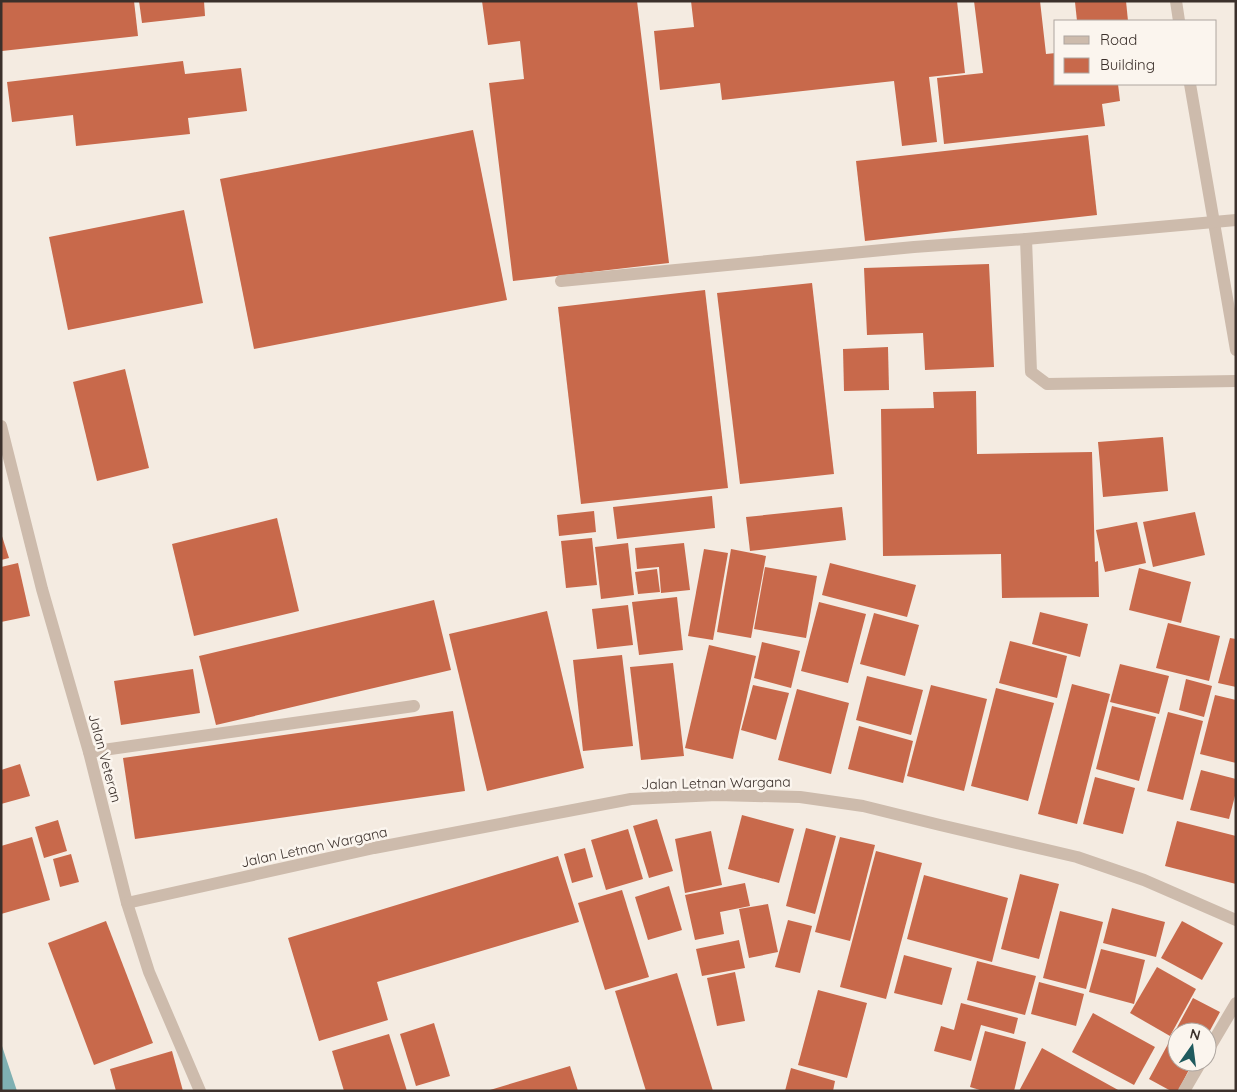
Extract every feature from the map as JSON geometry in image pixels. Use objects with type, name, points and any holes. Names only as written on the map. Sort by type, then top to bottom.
[{"type":"street","points":[[1176,1],[1179,20]]},
{"type":"street","points":[[1190,85],[1236,350]]},
{"type":"street","points":[[561,281],[904,248],[1236,220]]},
{"type":"street","points":[[1026,239],[1032,372],[1047,384],[1236,381]]},
{"type":"street","name":"Jalan Veteran","points":[[1,426],[42,589],[89,752],[127,903],[149,972],[200,1091]]},
{"type":"street","points":[[89,752],[414,706]]},
{"type":"street","name":"Jalan Letnan Wargana","points":[[127,903],[374,848],[632,800],[726,796],[800,797],[863,806],[940,826],[1076,857],[1144,880],[1236,920]]},
{"type":"street","points":[[1217,1035],[1236,1004]]},
{"type":"street","points":[[1184,1091],[1195,1072]]},
{"type":"water","points":[[1,1043],[17,1091],[1,1091]]},
{"type":"building","points":[[1,1],[134,1],[138,36],[2,51]]},
{"type":"building","points":[[139,1],[204,1],[205,16],[142,23]]},
{"type":"building","points":[[482,1],[637,1],[669,263],[513,281],[489,83],[524,79],[520,41],[488,45]]},
{"type":"building","points":[[691,1],[957,1],[965,73],[929,77],[937,142],[902,146],[894,81],[722,100],[720,83],[660,90],[654,31],[694,27]]},
{"type":"building","points":[[974,1],[1040,1],[1046,54],[1054,53],[1054,85],[1118,85],[1120,101],[1102,104],[1105,126],[944,144],[937,78],[983,73]]},
{"type":"building","points":[[1126,1],[1128,20],[1077,20],[1075,2]]},
{"type":"building","points":[[183,61],[185,74],[241,68],[247,111],[188,118],[190,134],[76,146],[73,115],[12,122],[7,82]]},
{"type":"building","points":[[473,130],[507,300],[254,349],[220,179]]},
{"type":"building","points":[[1088,135],[1097,215],[865,241],[856,161]]},
{"type":"building","points":[[184,210],[203,303],[68,330],[49,237]]},
{"type":"building","points":[[989,264],[994,367],[925,370],[923,333],[867,335],[864,268]]},
{"type":"building","points":[[812,283],[834,474],[740,484],[717,293]]},
{"type":"building","points":[[705,290],[728,488],[581,504],[558,307]]},
{"type":"building","points":[[888,347],[889,390],[844,391],[843,349]]},
{"type":"building","points":[[125,369],[149,468],[97,481],[73,382]]},
{"type":"building","points":[[976,391],[977,454],[1092,452],[1095,562],[1098,561],[1099,597],[1002,598],[1001,554],[883,556],[881,409],[934,408],[933,392]]},
{"type":"building","points":[[1163,437],[1168,491],[1103,497],[1098,442]]},
{"type":"building","points":[[712,496],[715,528],[617,539],[613,507]]},
{"type":"building","points":[[842,507],[846,540],[750,551],[746,517]]},
{"type":"building","points":[[594,511],[596,532],[559,536],[557,515]]},
{"type":"building","points":[[1195,512],[1205,555],[1153,567],[1143,522]]},
{"type":"building","points":[[277,518],[299,611],[194,636],[172,544]]},
{"type":"building","points":[[1137,522],[1146,563],[1105,572],[1096,530]]},
{"type":"building","points":[[1,533],[9,558],[1,560]]},
{"type":"building","points":[[592,538],[597,585],[566,588],[561,541]]},
{"type":"building","points":[[628,543],[634,595],[601,599],[595,547]]},
{"type":"building","points":[[684,543],[690,590],[661,593],[659,567],[637,569],[635,548]]},
{"type":"building","points":[[704,549],[728,553],[713,640],[688,636]]},
{"type":"building","points":[[731,549],[766,556],[751,638],[717,632]]},
{"type":"building","points":[[18,563],[30,616],[1,622],[1,567]]},
{"type":"building","points":[[830,563],[916,585],[907,617],[822,595]]},
{"type":"building","points":[[765,567],[817,576],[806,638],[754,629]]},
{"type":"building","points":[[1139,568],[1191,582],[1181,623],[1129,610]]},
{"type":"building","points":[[657,569],[660,592],[638,594],[635,572]]},
{"type":"building","points":[[677,597],[683,650],[639,655],[632,602]]},
{"type":"building","points":[[434,600],[451,670],[216,725],[199,656]]},
{"type":"building","points":[[819,602],[866,614],[848,683],[801,671]]},
{"type":"building","points":[[628,605],[633,645],[597,649],[592,609]]},
{"type":"building","points":[[547,611],[584,768],[487,791],[449,634]]},
{"type":"building","points":[[1040,612],[1088,624],[1080,657],[1032,644]]},
{"type":"building","points":[[874,613],[919,625],[905,676],[860,664]]},
{"type":"building","points":[[1168,623],[1220,636],[1209,681],[1156,668]]},
{"type":"building","points":[[1230,638],[1236,639],[1236,687],[1218,683]]},
{"type":"building","points":[[1010,641],[1067,656],[1057,698],[999,683]]},
{"type":"building","points":[[762,642],[800,651],[791,688],[754,678]]},
{"type":"building","points":[[709,645],[756,656],[733,759],[685,748]]},
{"type":"building","points":[[622,655],[633,746],[583,751],[573,660]]},
{"type":"building","points":[[673,663],[684,756],[641,760],[630,667]]},
{"type":"building","points":[[1120,664],[1169,676],[1159,714],[1110,702]]},
{"type":"building","points":[[193,669],[200,713],[121,725],[114,681]]},
{"type":"building","points":[[867,676],[923,690],[911,735],[856,720]]},
{"type":"building","points":[[1186,679],[1212,686],[1204,717],[1179,710]]},
{"type":"building","points":[[1072,684],[1110,694],[1077,824],[1038,814]]},
{"type":"building","points":[[753,685],[789,693],[776,740],[741,730]]},
{"type":"building","points":[[931,685],[987,699],[964,791],[907,776]]},
{"type":"building","points":[[996,688],[1054,703],[1028,801],[971,786]]},
{"type":"building","points":[[797,689],[849,703],[831,774],[778,760]]},
{"type":"building","points":[[1215,695],[1236,700],[1236,763],[1200,754]]},
{"type":"building","points":[[1112,706],[1156,717],[1139,781],[1096,769]]},
{"type":"building","points":[[453,711],[465,791],[135,839],[123,758]]},
{"type":"building","points":[[1168,712],[1203,721],[1183,800],[1147,791]]},
{"type":"building","points":[[859,726],[913,741],[903,783],[848,769]]},
{"type":"building","points":[[20,764],[30,796],[1,804],[1,770]]},
{"type":"building","points":[[1201,770],[1236,779],[1236,792],[1229,819],[1190,810]]},
{"type":"building","points":[[1095,777],[1135,788],[1123,834],[1083,824]]},
{"type":"building","points":[[742,815],[794,829],[779,883],[728,869]]},
{"type":"building","points":[[657,819],[673,871],[649,878],[633,826]]},
{"type":"building","points":[[58,820],[67,851],[44,858],[35,827]]},
{"type":"building","points":[[1177,821],[1236,836],[1236,884],[1165,866]]},
{"type":"building","points":[[806,828],[836,836],[815,914],[786,906]]},
{"type":"building","points":[[628,829],[643,879],[606,890],[591,840]]},
{"type":"building","points":[[711,831],[722,885],[685,893],[675,839]]},
{"type":"building","points":[[32,837],[50,900],[1,914],[1,846]]},
{"type":"building","points":[[840,837],[875,845],[850,941],[815,932]]},
{"type":"building","points":[[585,848],[593,877],[572,883],[564,854]]},
{"type":"building","points":[[876,851],[922,863],[886,999],[840,987]]},
{"type":"building","points":[[71,854],[79,882],[60,887],[53,859]]},
{"type":"building","points":[[558,856],[579,922],[377,982],[388,1020],[319,1041],[288,938]]},
{"type":"building","points":[[1020,874],[1059,884],[1039,959],[1001,949]]},
{"type":"building","points":[[924,875],[1008,898],[992,962],[907,939]]},
{"type":"building","points":[[745,883],[750,906],[720,912],[724,934],[695,940],[685,895]]},
{"type":"building","points":[[669,886],[682,930],[648,940],[635,897]]},
{"type":"building","points":[[622,890],[649,977],[605,990],[578,903]]},
{"type":"building","points":[[768,904],[778,952],[749,958],[739,909]]},
{"type":"building","points":[[1112,908],[1165,922],[1156,957],[1103,943]]},
{"type":"building","points":[[1060,911],[1103,922],[1086,989],[1043,978]]},
{"type":"building","points":[[788,920],[812,926],[800,973],[775,967]]},
{"type":"building","points":[[106,921],[153,1043],[94,1065],[48,943]]},
{"type":"building","points":[[1182,921],[1223,943],[1202,980],[1161,958]]},
{"type":"building","points":[[739,940],[745,968],[702,976],[696,949]]},
{"type":"building","points":[[1101,949],[1145,960],[1134,1004],[1089,992]]},
{"type":"building","points":[[904,955],[952,968],[942,1005],[894,993]]},
{"type":"building","points":[[977,961],[1036,976],[1025,1015],[967,1000]]},
{"type":"building","points":[[1157,967],[1196,989],[1178,1022],[1167,1022],[1167,1034],[1130,1013]]},
{"type":"building","points":[[735,972],[745,1021],[717,1026],[707,978]]},
{"type":"building","points":[[677,973],[713,1091],[646,1091],[615,991]]},
{"type":"building","points":[[1039,982],[1084,994],[1076,1026],[1031,1014]]},
{"type":"building","points":[[818,990],[867,1003],[847,1078],[798,1065]]},
{"type":"building","points":[[1193,998],[1220,1012],[1215,1022],[1180,1022]]},
{"type":"building","points":[[961,1003],[1018,1018],[1014,1034],[981,1025],[971,1061],[934,1051],[941,1026],[954,1030]]},
{"type":"building","points":[[1093,1013],[1155,1047],[1134,1085],[1072,1052]]},
{"type":"building","points":[[434,1023],[450,1076],[416,1086],[400,1034]]},
{"type":"building","points":[[985,1031],[1026,1042],[1014,1091],[983,1091],[970,1087]]},
{"type":"building","points":[[389,1034],[407,1091],[344,1091],[332,1051]]},
{"type":"building","points":[[1167,1046],[1167,1072],[1188,1072],[1178,1091],[1171,1091],[1149,1079]]},
{"type":"building","points":[[1042,1048],[1120,1091],[1019,1091]]},
{"type":"building","points":[[172,1051],[183,1091],[116,1091],[110,1069]]},
{"type":"building","points":[[570,1066],[578,1091],[490,1091],[490,1090]]},
{"type":"building","points":[[791,1068],[835,1081],[833,1091],[785,1091]]}]
